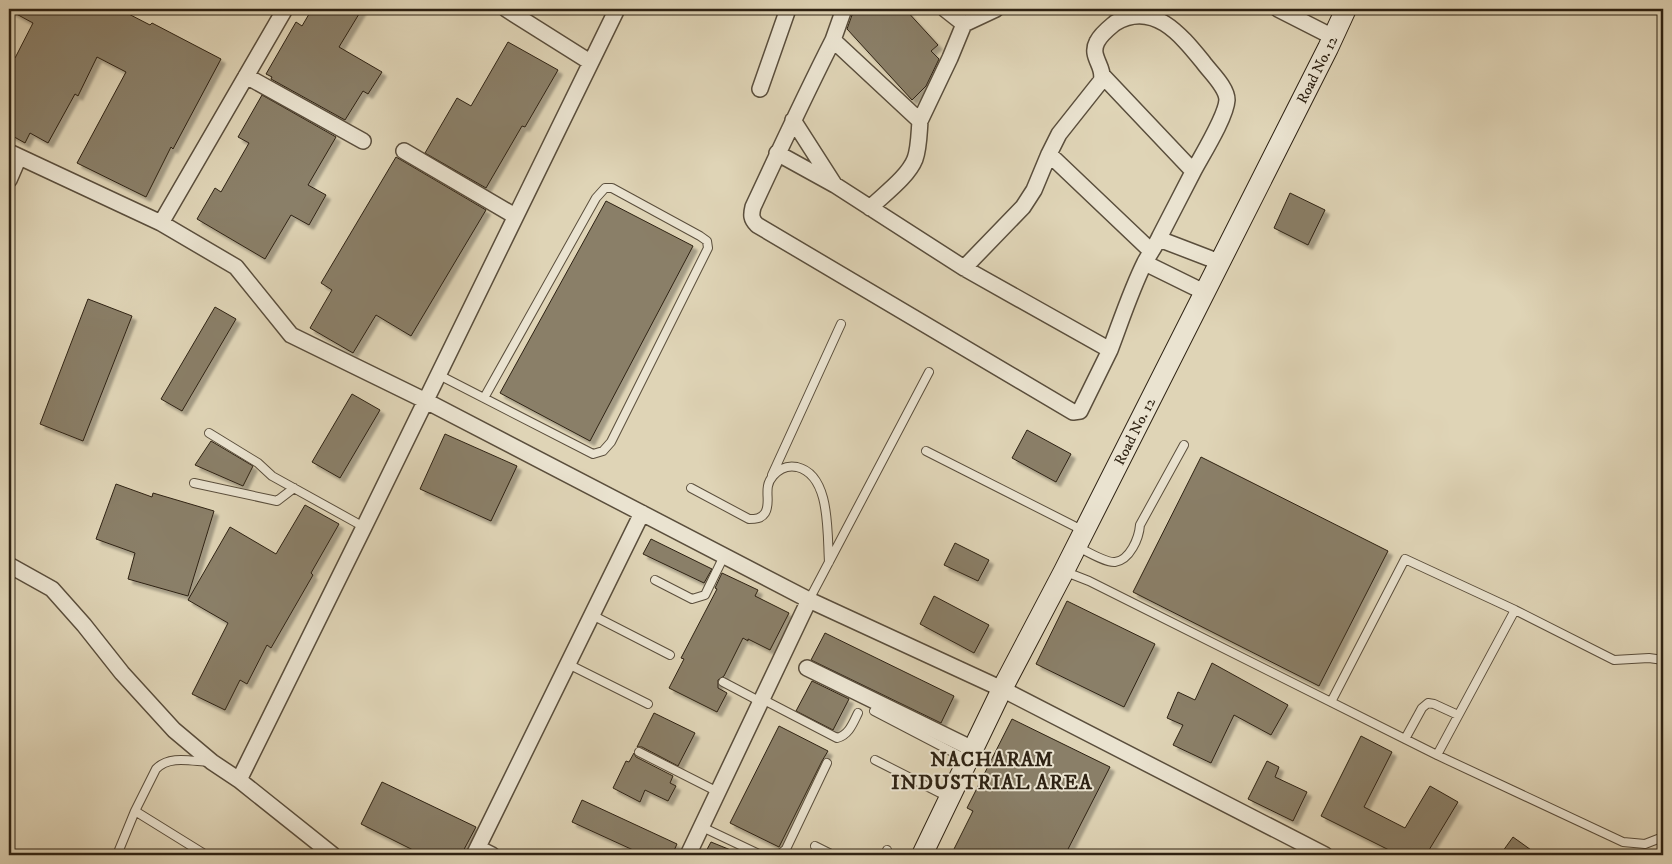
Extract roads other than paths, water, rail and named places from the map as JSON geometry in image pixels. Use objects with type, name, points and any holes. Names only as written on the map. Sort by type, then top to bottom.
[{"type":"street","points":[[161,223],[286,9]]},
{"type":"street","points":[[506,9],[590,62]]},
{"type":"street","points":[[239,780],[617,9]]},
{"type":"street","points":[[760,89],[788,9]]},
{"type":"street","points":[[844,9],[833,40],[753,206],[752,220],[757,225],[1074,412],[1080,411],[1110,350],[1152,251],[1223,115],[1227,98],[1222,87],[1170,22],[1152,11],[1144,9],[1134,11],[1120,17],[1103,34],[1094,48],[1094,53],[1103,76],[1193,171]]},
{"type":"street","points":[[945,9],[964,24]]},
{"type":"street","points":[[870,208],[911,167],[915,159],[920,121],[964,24],[996,9]]},
{"type":"street","points":[[1278,9],[1332,37]]},
{"type":"street","name":"Road No. 12","points":[[922,855],[1002,689],[1064,571],[1346,9]]},
{"type":"street","points":[[833,40],[920,121]]},
{"type":"street","points":[[246,76],[363,141]]},
{"type":"street","points":[[964,268],[1023,207],[1034,190],[1059,134],[1097,87],[1103,76]]},
{"type":"street","points":[[793,120],[835,186]]},
{"type":"street","points":[[404,151],[516,216]]},
{"type":"street","points":[[9,180],[14,154],[161,223],[236,268],[291,335],[426,401],[809,600],[1002,689],[1325,855]]},
{"type":"street","points":[[777,154],[835,186],[964,268],[1110,350]]},
{"type":"street","points":[[1049,154],[1152,251],[1204,292]]},
{"type":"street","points":[[1152,251],[1219,262]]},
{"type":"street","points":[[492,855],[476,852],[642,514]]},
{"type":"street","points":[[9,565],[52,589],[84,625],[122,673],[174,730],[212,762],[239,780],[333,855]]},
{"type":"street","points":[[688,855],[809,600]]},
{"type":"street","points":[[807,668],[971,755]]},
{"type":"lane","points":[[439,375],[484,398],[594,454],[602,451],[611,442],[708,248],[707,241],[612,188],[605,188],[596,198],[484,398]]},
{"type":"lane","points":[[691,488],[749,519],[758,518],[765,514],[769,481],[841,324]]},
{"type":"lane","points":[[809,600],[929,372]]},
{"type":"lane","points":[[210,433],[258,463],[272,476],[364,527]]},
{"type":"lane","points":[[926,451],[1080,538],[1108,561],[1114,562],[1130,551],[1140,532],[1140,525],[1184,445]]},
{"type":"lane","points":[[769,481],[781,470],[795,467],[811,474],[817,482],[824,500],[829,562]]},
{"type":"lane","points":[[194,483],[277,501],[294,488]]},
{"type":"lane","points":[[655,580],[692,599],[698,598],[705,595],[724,556]]},
{"type":"lane","points":[[1331,702],[1405,559],[1516,610],[1614,660],[1649,658],[1663,660]]},
{"type":"lane","points":[[1064,571],[1089,581],[1436,755],[1623,842],[1645,844],[1663,837]]},
{"type":"lane","points":[[1436,755],[1516,610]]},
{"type":"lane","points":[[592,615],[670,655]]},
{"type":"lane","points":[[568,664],[648,704]]},
{"type":"lane","points":[[723,682],[837,738],[848,732],[858,713]]},
{"type":"lane","points":[[1404,739],[1422,708],[1428,703],[1458,716]]},
{"type":"lane","points":[[874,711],[971,755]]},
{"type":"lane","points":[[639,752],[718,792]]},
{"type":"lane","points":[[117,855],[135,811],[156,769],[161,764],[167,760],[212,762]]},
{"type":"lane","points":[[875,760],[950,798]]},
{"type":"lane","points":[[779,855],[786,849],[828,763]]},
{"type":"lane","points":[[135,811],[206,855]]},
{"type":"lane","points":[[702,827],[761,855]]},
{"type":"lane","points":[[815,846],[833,855]]},
{"type":"district","name":"NACHARAM INDUSTRIAL AREA","points":[[992,770]]}]
